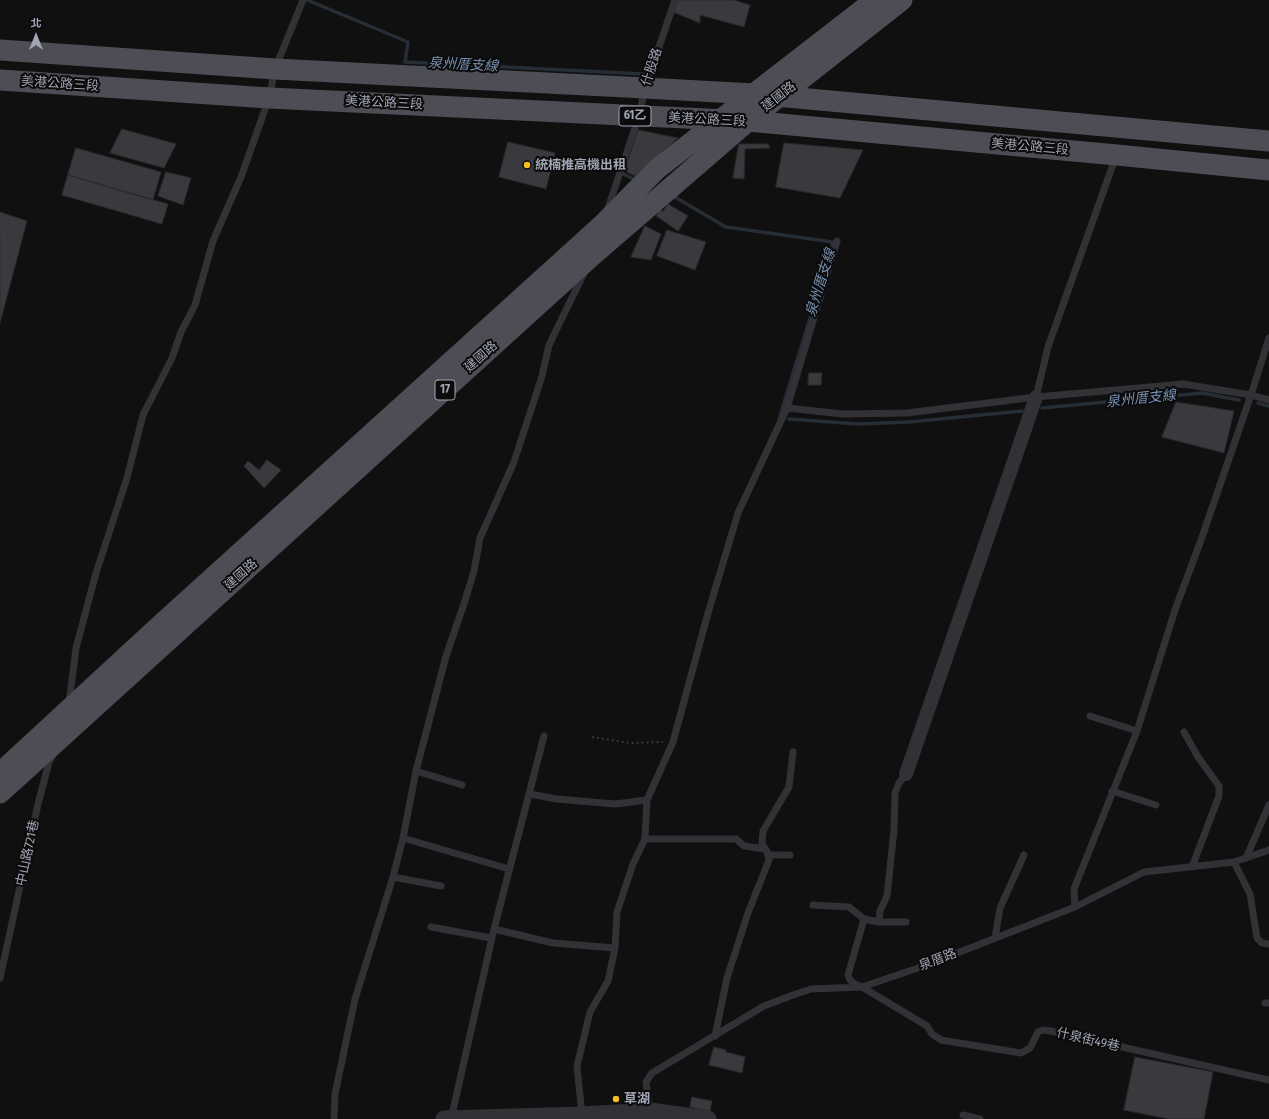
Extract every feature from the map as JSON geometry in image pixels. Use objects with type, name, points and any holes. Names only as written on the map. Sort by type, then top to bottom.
[{"type":"main road","name":"建國路","points":[[0,793],[68,721],[602,225],[657,169],[875,0]]},
{"type":"main road","name":"建國路","points":[[0,773],[68,721],[594,254],[748,121],[902,0]]},
{"type":"main road","name":"美港公路三段","points":[[0,50],[272,82],[639,116],[748,121],[1269,170]]},
{"type":"main road","name":"美港公路三段","points":[[0,80],[272,82],[645,88],[781,96],[1269,141]]},
{"type":"street","points":[[906,774],[1036,397]]},
{"type":"street","points":[[444,1119],[582,1115],[650,1115],[708,1119]]},
{"type":"lane","points":[[68,721],[76,648],[96,573],[127,478],[143,415],[172,358],[181,332],[195,305],[213,242],[241,177],[272,82],[303,0]]},
{"type":"lane","name":"什股路","points":[[334,1119],[335,1094],[355,999],[393,877],[403,838],[416,771],[446,656],[472,578],[480,538],[514,462],[542,376],[550,345],[594,254],[602,225],[639,116],[645,88],[675,0]]},
{"type":"lane","points":[[1036,397],[1048,347],[1117,155]]},
{"type":"lane","points":[[582,1115],[577,1066],[590,1012],[608,981],[615,948],[617,912],[633,864],[645,839],[647,800],[673,742],[708,613],[738,513],[787,408],[837,241]]},
{"type":"lane","points":[[1075,907],[1074,889],[1137,731],[1175,610],[1201,540],[1269,338]]},
{"type":"lane","points":[[787,408],[843,414],[907,413],[1036,397],[1183,384],[1251,395],[1269,400]]},
{"type":"lane","points":[[1090,716],[1137,731]]},
{"type":"lane","name":"中山路721巷","points":[[0,978],[49,762],[68,721]]},
{"type":"lane","points":[[1184,732],[1198,757],[1219,786],[1219,796],[1192,867]]},
{"type":"lane","points":[[450,1119],[491,938],[544,736]]},
{"type":"lane","points":[[715,1036],[727,978],[748,913],[769,860],[767,852],[762,844],[763,831],[789,787],[793,752]]},
{"type":"lane","points":[[416,771],[462,785]]},
{"type":"lane","points":[[879,922],[880,911],[887,896],[894,830],[895,793],[899,783],[906,774]]},
{"type":"lane","points":[[1112,791],[1156,805]]},
{"type":"lane","points":[[530,794],[557,799],[615,804],[647,800]]},
{"type":"lane","points":[[1246,858],[1269,805]]},
{"type":"lane","points":[[403,838],[510,869]]},
{"type":"lane","points":[[645,839],[736,839],[744,846],[767,852],[790,855]]},
{"type":"lane","name":"泉厝路","points":[[650,1115],[646,1082],[652,1072],[764,1006],[793,994],[811,989],[862,987],[924,966],[1075,907],[1144,872],[1234,862],[1269,850]]},
{"type":"lane","points":[[995,938],[1000,908],[1024,855]]},
{"type":"lane","points":[[1234,862],[1250,894],[1257,938],[1262,943],[1269,944]]},
{"type":"lane","points":[[393,877],[441,886]]},
{"type":"lane","points":[[812,905],[849,907],[864,919],[879,922],[906,922]]},
{"type":"lane","points":[[862,987],[852,983],[849,980],[848,975],[864,919]]},
{"type":"lane","points":[[431,927],[491,938]]},
{"type":"lane","points":[[494,929],[553,944],[615,948]]},
{"type":"lane","name":"什泉街49巷","points":[[862,987],[927,1026],[932,1034],[941,1040],[1021,1053],[1030,1048],[1038,1032],[1043,1030],[1269,1080]]},
{"type":"lane","points":[[963,1115],[980,1119]]},
{"type":"path","points":[[592,737],[630,743],[673,742]]},
{"type":"building","points":[[677,0],[734,0],[750,5],[744,27],[700,15],[700,23],[673,12]]},
{"type":"building","points":[[122,129],[176,144],[164,168],[110,153]]},
{"type":"building","points":[[638,130],[678,138],[635,176],[625,171]]},
{"type":"building","name":"統楠推高機出租","points":[[508,142],[555,153],[546,189],[499,177]]},
{"type":"building","points":[[784,143],[863,150],[840,198],[776,187]]},
{"type":"building","points":[[739,144],[768,144],[770,148],[745,149],[744,179],[733,178]]},
{"type":"building","points":[[76,148],[161,172],[153,200],[68,175]]},
{"type":"building","points":[[166,172],[191,178],[183,205],[158,196]]},
{"type":"building","points":[[68,175],[168,204],[162,224],[62,195]]},
{"type":"building","points":[[668,204],[688,216],[678,231],[656,216],[660,210],[663,211]]},
{"type":"building","points":[[0,212],[27,221],[0,323]]},
{"type":"building","points":[[645,226],[661,234],[651,260],[631,257]]},
{"type":"building","points":[[667,230],[706,242],[695,270],[657,256]]},
{"type":"building","points":[[809,373],[822,373],[821,385],[808,385]]},
{"type":"building","points":[[1176,402],[1234,411],[1224,453],[1162,437]]},
{"type":"building","points":[[267,460],[281,470],[264,488],[244,466],[248,461],[259,470]]},
{"type":"building","points":[[714,1047],[745,1057],[742,1073],[709,1065]]},
{"type":"building","points":[[1135,1057],[1213,1072],[1204,1119],[1169,1119],[1124,1110]]},
{"type":"building","points":[[692,1097],[712,1101],[710,1111],[690,1107]]},
{"type":"waterway","name":"泉州厝支線","points":[[307,0],[408,42],[405,62],[644,74],[642,80]]},
{"type":"waterway","name":"泉州厝支線","points":[[622,172],[621,173],[636,180]]},
{"type":"waterway","name":"泉州厝支線","points":[[673,196],[726,227],[833,242],[832,246]]},
{"type":"waterway","name":"泉州厝支線","points":[[779,419],[818,292]]},
{"type":"waterway","name":"泉州厝支線","points":[[1042,408],[1202,393],[1239,400]]},
{"type":"waterway","name":"泉州厝支線","points":[[1258,403],[1269,406]]},
{"type":"waterway","name":"泉州厝支線","points":[[789,419],[858,424],[909,422],[1022,411]]},
{"type":"place","name":"統楠推高機出租","points":[[527,165]]},
{"type":"place","name":"草湖","points":[[616,1099]]}]
